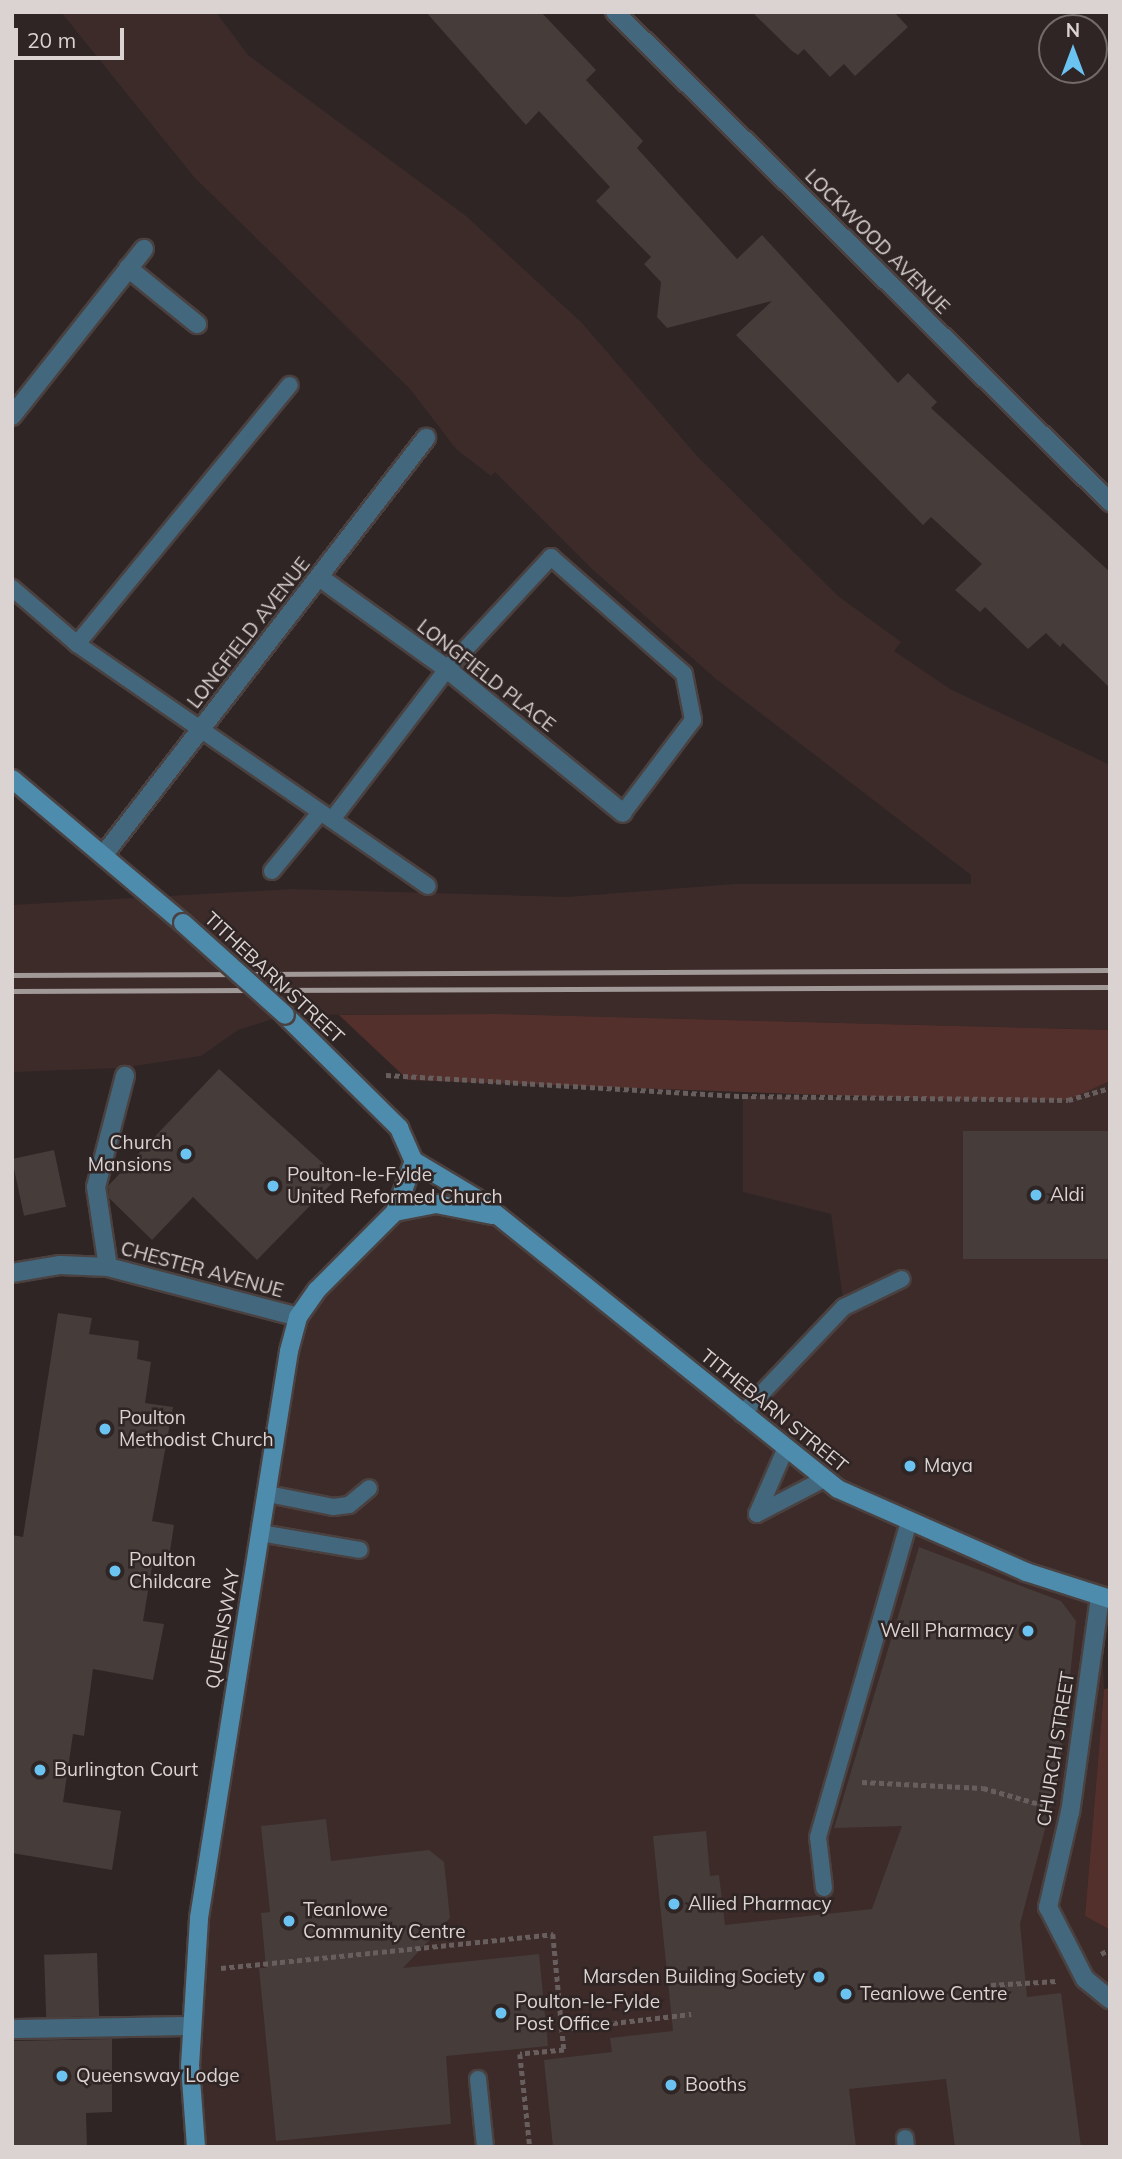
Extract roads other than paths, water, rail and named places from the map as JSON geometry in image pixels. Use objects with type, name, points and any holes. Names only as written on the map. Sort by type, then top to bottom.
[{"type":"main road","name":"TITHEBARN STREET","points":[[12,779],[105,853],[337,1064],[399,1128],[414,1161],[495,1215],[785,1451],[824,1479],[909,1521],[1105,1598]]},
{"type":"main road","name":"QUEENSWAY","points":[[196,2147],[191,2026],[195,1970],[216,1800],[298,1317],[317,1290],[395,1212],[414,1161]]},
{"type":"main road","name":"TITHEBARN STREET","points":[[395,1212],[436,1204],[495,1215]]},
{"type":"street","name":"LOCKWOOD AVENUE","points":[[615,12],[1110,502]]},
{"type":"street","points":[[12,416],[144,249]]},
{"type":"street","points":[[128,268],[197,324]]},
{"type":"street","name":"LONGFIELD AVENUE","points":[[105,853],[426,439]]},
{"type":"street","name":"LONGFIELD PLACE","points":[[319,577],[447,669],[623,813]]},
{"type":"street","points":[[108,1267],[96,1187],[125,1076]]},
{"type":"street","name":"CHESTER AVENUE","points":[[12,1273],[60,1265],[108,1267],[298,1317]]},
{"type":"street","name":"CHURCH STREET","points":[[1105,1598],[1070,1812],[1048,1907],[1085,1979],[1110,1999]]},
{"type":"street","points":[[12,2029],[191,2026]]},
{"type":"lane","points":[[77,644],[290,385]]},
{"type":"lane","points":[[272,871],[326,816],[447,669],[551,557],[684,674],[693,720],[623,813]]},
{"type":"lane","points":[[12,589],[77,644],[428,886]]},
{"type":"lane","points":[[742,1414],[844,1307],[902,1279]]},
{"type":"lane","points":[[785,1451],[757,1514],[824,1479]]},
{"type":"lane","points":[[268,1494],[333,1507],[349,1505],[369,1488]]},
{"type":"lane","points":[[824,1888],[818,1837],[909,1521]]},
{"type":"lane","points":[[260,1533],[360,1550]]},
{"type":"lane","points":[[478,2079],[485,2147]]},
{"type":"railway","points":[[12,975],[1110,970]]},
{"type":"railway","points":[[12,991],[1110,987]]},
{"type":"place","name":"Church Mansions","points":[[186,1154]]},
{"type":"place","name":"Poulton-le-Fylde United Reformed Church","points":[[273,1186]]},
{"type":"place","name":"Aldi","points":[[1036,1195]]},
{"type":"place","name":"Poulton Methodist Church","points":[[105,1429]]},
{"type":"place","name":"Maya","points":[[910,1466]]},
{"type":"place","name":"Poulton Childcare","points":[[115,1571]]},
{"type":"place","name":"Well Pharmacy","points":[[1028,1631]]},
{"type":"place","name":"Burlington Court","points":[[40,1770]]},
{"type":"place","name":"Allied Pharmacy","points":[[674,1904]]},
{"type":"place","name":"Teanlowe Community Centre","points":[[289,1921]]},
{"type":"place","name":"Marsden Building Society","points":[[819,1977]]},
{"type":"place","name":"Teanlowe Centre","points":[[846,1994]]},
{"type":"place","name":"Poulton-le-Fylde Post Office","points":[[501,2013]]},
{"type":"place","name":"Queensway Lodge","points":[[62,2076]]},
{"type":"place","name":"Booths","points":[[671,2085]]}]
